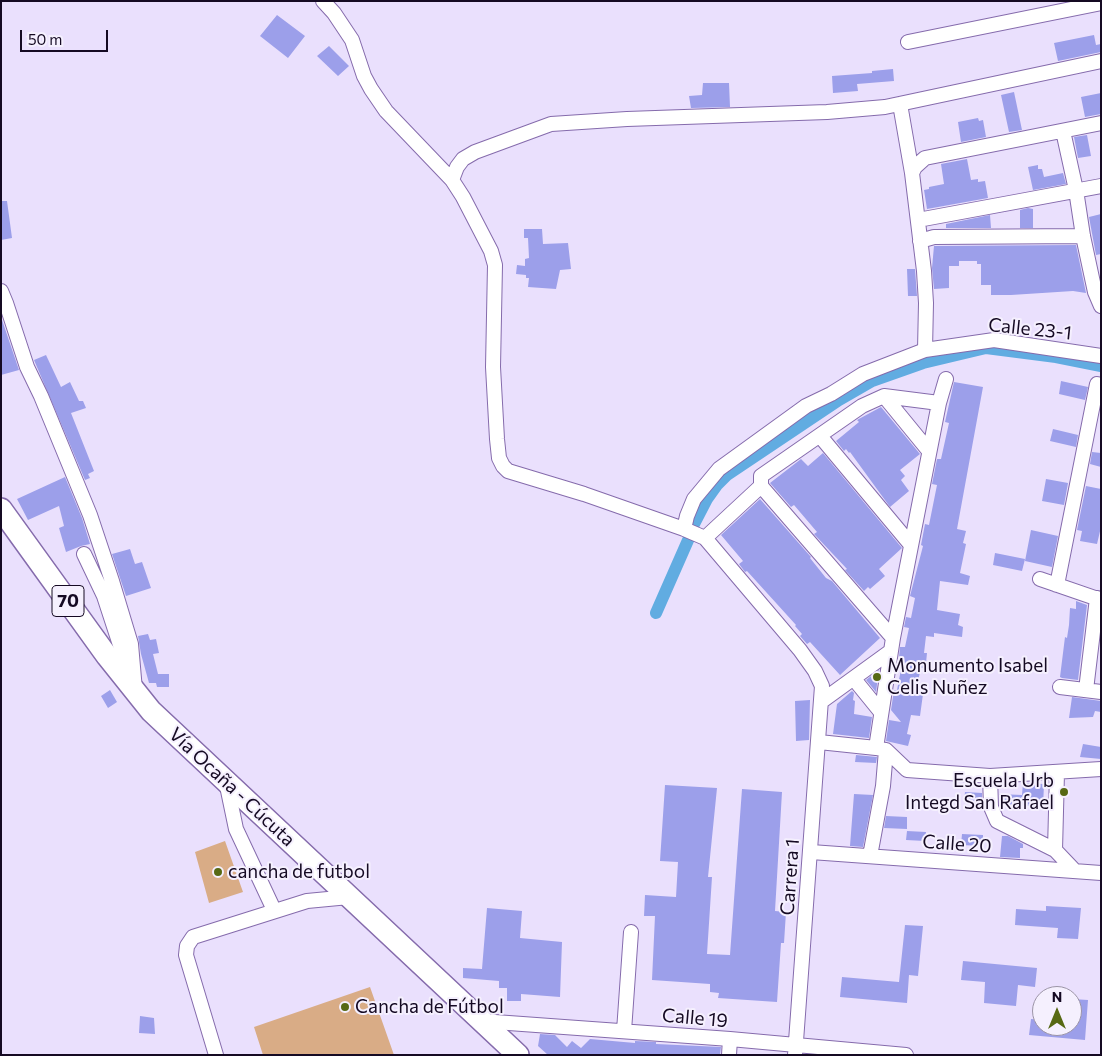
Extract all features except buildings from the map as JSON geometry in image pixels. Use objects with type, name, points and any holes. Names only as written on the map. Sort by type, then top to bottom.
[{"type":"main road","name":"Vía Ocaña - Cúcuta","points":[[1,509],[135,693],[156,716],[518,1055]]},
{"type":"street","points":[[323,1],[349,35],[364,76],[386,112],[452,180],[491,251],[495,265],[494,367],[498,458],[502,466],[508,471],[584,494],[705,538],[761,486]]},
{"type":"street","points":[[908,42],[1101,3]]},
{"type":"street","points":[[452,180],[456,166],[475,152],[551,124],[627,119],[827,112],[885,107],[1101,61]]},
{"type":"street","points":[[900,104],[912,172],[924,271],[926,303],[925,350]]},
{"type":"street","points":[[912,172],[915,166],[925,158],[1101,123]]},
{"type":"street","points":[[1063,131],[1095,292],[1101,306]]},
{"type":"street","points":[[918,220],[1101,186]]},
{"type":"street","points":[[920,241],[934,237],[1083,236]]},
{"type":"street","points":[[1,291],[27,367],[90,514],[130,644],[135,693]]},
{"type":"street","name":"Calle 23-1","points":[[684,529],[686,516],[694,499],[719,470],[806,406],[831,394],[863,374],[925,350],[994,340],[1101,356]]},
{"type":"street","points":[[870,856],[883,786],[880,711],[929,452],[946,379]]},
{"type":"street","points":[[1057,585],[1097,384],[1101,385]]},
{"type":"street","points":[[892,644],[761,486],[761,476],[862,406],[884,396],[939,403]]},
{"type":"street","points":[[884,396],[929,452]]},
{"type":"street","points":[[820,436],[911,545]]},
{"type":"street","name":"Carrera 1","points":[[705,538],[800,650],[815,671],[822,686],[796,1050]]},
{"type":"street","points":[[84,554],[104,596],[121,648],[132,663]]},
{"type":"street","points":[[1040,579],[1099,599],[1086,690]]},
{"type":"street","points":[[822,702],[854,679],[892,644]]},
{"type":"street","points":[[854,679],[880,711]]},
{"type":"street","points":[[1060,687],[1101,692]]},
{"type":"street","points":[[819,742],[881,749],[907,770],[990,776],[1101,769]]},
{"type":"street","points":[[1055,850],[1057,773]]},
{"type":"street","points":[[990,776],[991,807],[997,820],[1055,850],[1075,871]]},
{"type":"street","points":[[226,781],[236,829],[274,910]]},
{"type":"street","name":"Calle 20","points":[[811,852],[1101,873]]},
{"type":"street","points":[[216,1055],[186,956],[187,946],[193,937],[307,901],[349,898]]},
{"type":"street","points":[[624,1031],[631,932]]},
{"type":"street","name":"Calle 19","points":[[481,1021],[730,1039],[796,1050],[906,1055]]},
{"type":"street","points":[[729,1055],[730,1039]]},
{"type":"shaded area","name":"cancha de futbol","points":[[225,841],[243,892],[209,903],[195,852]]},
{"type":"shaded area","name":"Cancha de Fútbol","points":[[370,987],[394,1055],[263,1055],[254,1027]]},
{"type":"waterway","points":[[692,528],[707,499],[727,475],[839,400],[872,381],[923,363],[986,348],[1056,357],[1101,366]]},
{"type":"waterway","points":[[656,613],[689,538]]},
{"type":"place","name":"Monumento Isabel Celis Nuñez","points":[[877,677]]},
{"type":"place","name":"Escuela Urb Integd San Rafael","points":[[1064,792]]},
{"type":"place","name":"cancha de futbol","points":[[218,872]]},
{"type":"place","name":"Cancha de Fútbol","points":[[345,1007]]}]
